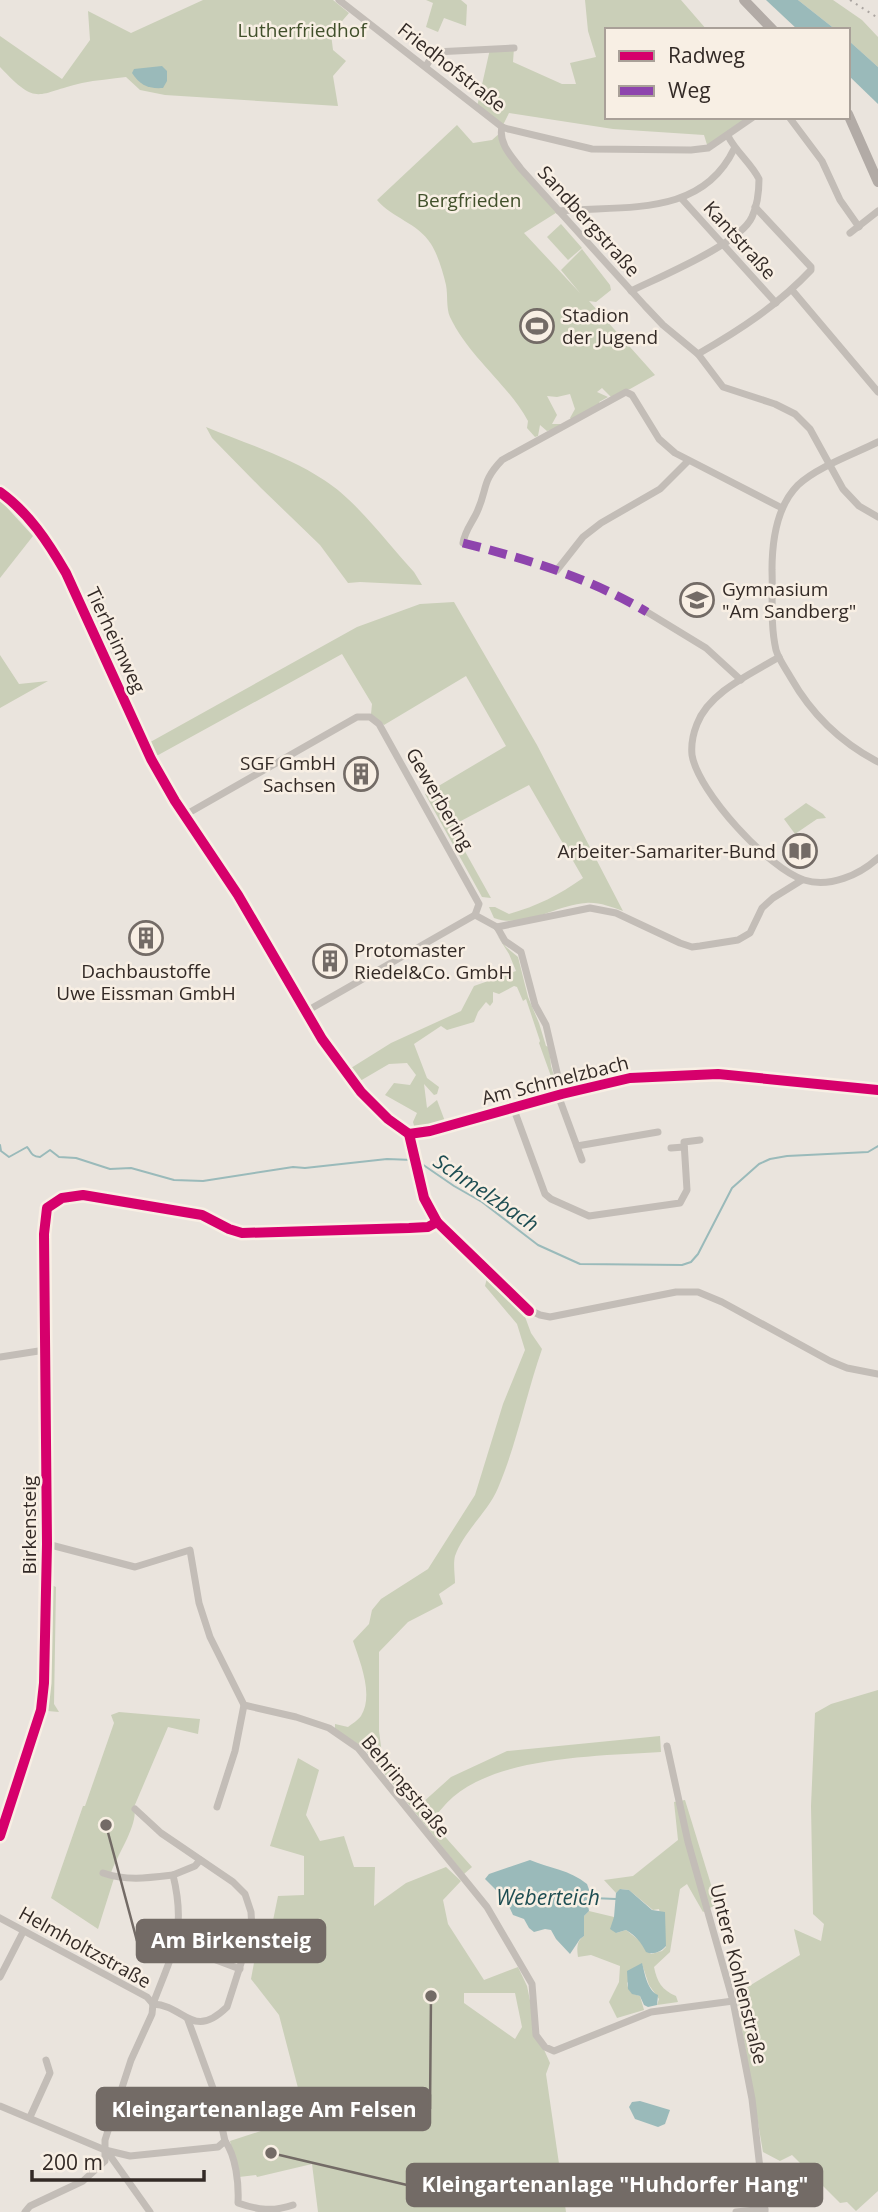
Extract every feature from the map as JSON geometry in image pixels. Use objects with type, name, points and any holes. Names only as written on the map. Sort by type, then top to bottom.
[{"type":"main road","points":[[744,0],[771,28]]},
{"type":"main road","points":[[850,119],[878,182]]},
{"type":"street","name":"Friedhofstraße","points":[[339,0],[502,127],[592,149],[691,150],[708,148],[750,119]]},
{"type":"street","points":[[426,66],[435,52],[514,48]]},
{"type":"street","points":[[790,119],[822,161],[840,200],[859,227]]},
{"type":"street","name":"Sandbergstraße","points":[[502,127],[500,134],[505,149],[631,292],[663,325],[698,354],[723,387],[775,404],[794,414],[810,429],[843,489],[859,506],[878,517]]},
{"type":"street","points":[[631,292],[734,238],[748,223],[755,207],[760,179],[745,158],[734,149],[727,136]]},
{"type":"street","points":[[559,211],[662,204],[681,198],[713,181],[734,149]]},
{"type":"street","name":"Kantstraße","points":[[681,198],[776,303]]},
{"type":"street","points":[[698,354],[744,327],[795,287],[811,270],[755,207]]},
{"type":"street","points":[[849,233],[878,211]]},
{"type":"street","points":[[795,287],[878,392]]},
{"type":"street","points":[[463,543],[465,532],[477,511],[487,475],[502,460],[628,393],[659,439],[688,461],[782,508]]},
{"type":"street","points":[[878,442],[831,465],[799,485],[782,508],[772,551],[772,621],[779,657],[801,695],[826,726],[854,748],[878,762]]},
{"type":"street","points":[[557,569],[583,537],[601,523],[660,489],[688,461]]},
{"type":"street","name":"Tierheimweg","points":[[0,492],[25,514],[52,549],[66,573],[151,759],[186,815]]},
{"type":"street","points":[[647,612],[706,648],[741,680]]},
{"type":"street","points":[[779,657],[741,680],[708,705],[697,723],[691,744],[696,769],[715,800],[748,838],[780,868],[802,880],[848,878],[866,869],[878,858]]},
{"type":"street","name":"Gewerbering","points":[[186,815],[357,717],[370,717],[379,724],[476,895],[479,904],[475,915]]},
{"type":"street","points":[[186,815],[243,904],[305,1012],[361,1091],[388,1119],[409,1134],[424,1198],[437,1223],[523,1307],[550,1317],[676,1292],[698,1293],[722,1302],[830,1361],[846,1368],[878,1374]]},
{"type":"street","points":[[497,927],[590,908],[616,913],[692,947],[722,943],[738,940],[750,933],[762,908],[802,880]]},
{"type":"street","points":[[305,1012],[475,915]]},
{"type":"street","name":"Am Schmelzbach","points":[[475,915],[497,927],[505,941],[521,952],[535,1005],[546,1025],[560,1095],[582,1160]]},
{"type":"street","name":"Am Schmelzbach","points":[[409,1134],[430,1131],[630,1077],[718,1074],[878,1090]]},
{"type":"street","points":[[513,1107],[545,1194],[589,1216],[680,1203],[687,1190],[684,1142],[700,1140]]},
{"type":"street","points":[[577,1146],[658,1132]]},
{"type":"street","points":[[671,1148],[684,1147]]},
{"type":"street","name":"Birkensteig","points":[[0,1836],[41,1710],[44,1683],[47,1544],[44,1234],[47,1208],[62,1198],[83,1195],[202,1215],[242,1233],[409,1228],[428,1227],[437,1223]]},
{"type":"street","points":[[0,1357],[45,1350]]},
{"type":"street","points":[[47,1544],[135,1567],[190,1550],[199,1603],[210,1637],[244,1705],[234,1751],[217,1807]]},
{"type":"street","name":"Behringstraße","points":[[244,1705],[329,1728],[358,1748],[487,1907],[532,1984],[536,2035],[545,2047],[554,2051],[651,2012],[733,2001]]},
{"type":"street","name":"Untere Kohlenstraße","points":[[667,1746],[688,1842],[733,2001],[752,2099],[765,2210]]},
{"type":"street","points":[[135,1809],[161,1832],[233,1882],[245,1894],[251,1912],[251,1929],[227,2007],[208,2020],[188,2020],[214,2091],[239,2188],[238,2203],[261,2211],[279,2211],[293,2205]]},
{"type":"street","points":[[103,1873],[118,1878],[143,1879],[173,1875],[195,1866],[200,1860]]},
{"type":"street","points":[[25,2212],[30,2206],[83,2181],[105,2161],[105,2140],[131,2060],[152,2014],[153,2004],[176,1945],[179,1927],[178,1895],[173,1875]]},
{"type":"street","name":"Helmholtzstraße","points":[[0,1918],[147,1997],[153,2004],[164,2004],[188,2020]]},
{"type":"street","points":[[0,1977],[23,1932]]},
{"type":"street","points":[[176,1945],[240,1969]]},
{"type":"street","points":[[30,2117],[50,2073],[46,2060]]},
{"type":"street","points":[[0,2106],[105,2150],[130,2156],[218,2147],[225,2141]]},
{"type":"street","points":[[105,2150],[150,2212]]},
{"type":"street","points":[[736,2212],[765,2210]]},
{"type":"green space","name":"Lutherfriedhof","points":[[203,0],[333,0],[349,13],[331,34],[333,50],[346,61],[333,76],[338,106],[165,95],[140,90],[126,77],[87,82],[38,94],[22,88],[0,67],[0,36],[62,79],[90,40],[88,11],[131,33]]},
{"type":"green space","points":[[426,0],[461,0],[467,5],[466,26],[444,18],[438,32],[426,27],[433,3]]},
{"type":"green space","points":[[585,0],[681,0],[705,28],[605,28],[605,119],[745,119],[708,148],[704,135],[613,129],[509,113],[502,127],[477,107],[490,49],[514,48],[513,62],[562,84],[576,84],[570,63],[596,57],[588,31]]},
{"type":"green space","points":[[798,0],[833,0],[862,20],[878,37],[878,67],[850,42],[850,28],[833,28]]},
{"type":"green space","name":"Bergfrieden","points":[[457,125],[473,143],[492,140],[500,133],[505,149],[559,211],[524,233],[580,293],[561,270],[582,249],[611,290],[596,302],[589,301],[655,375],[611,397],[602,388],[597,392],[608,397],[599,402],[601,405],[572,420],[570,418],[575,409],[570,394],[547,396],[557,415],[552,424],[561,424],[547,431],[540,425],[538,436],[535,437],[527,428],[528,421],[510,394],[467,345],[450,317],[445,280],[431,244],[419,231],[377,200]]},
{"type":"green space","points":[[561,224],[582,248],[568,260],[547,237]]},
{"type":"green space","points":[[206,427],[296,464],[324,480],[348,499],[371,523],[422,585],[348,583],[320,545],[212,438]]},
{"type":"green space","points":[[0,500],[33,536],[0,578]]},
{"type":"green space","points":[[454,602],[537,745],[623,911],[586,903],[517,921],[494,918],[489,907],[509,914],[519,911],[548,899],[583,878],[529,785],[459,822],[465,832],[457,837],[491,898],[482,897],[425,794],[506,746],[466,676],[384,725],[371,714],[372,704],[342,654],[151,759],[145,745],[357,627],[420,604]]},
{"type":"green space","points":[[0,655],[19,684],[48,681],[0,708]]},
{"type":"green space","points":[[806,803],[826,818],[817,819],[795,834],[784,819]]},
{"type":"green space","points":[[497,935],[518,957],[528,997],[546,1046],[549,1047],[557,1093],[526,999],[523,1001],[514,986],[499,994],[493,992],[493,1002],[490,1006],[486,1002],[474,1022],[447,1030],[441,1026],[414,1044],[427,1078],[439,1087],[434,1095],[424,1084],[427,1108],[437,1100],[446,1124],[415,1129],[413,1122],[417,1113],[385,1095],[394,1083],[410,1085],[416,1075],[407,1063],[389,1064],[360,1081],[351,1068],[391,1043],[461,1011],[474,986],[516,971]]},
{"type":"green space","points":[[487,1278],[524,1314],[531,1333],[542,1349],[511,1454],[498,1488],[455,1556],[455,1583],[439,1594],[443,1604],[408,1622],[379,1652],[379,1731],[382,1754],[421,1804],[451,1777],[507,1751],[660,1736],[661,1752],[552,1761],[497,1773],[473,1783],[453,1797],[431,1821],[472,1867],[464,1874],[364,1748],[335,1729],[335,1724],[348,1727],[360,1717],[365,1708],[366,1689],[353,1641],[369,1624],[372,1610],[381,1599],[428,1569],[475,1495],[503,1404],[525,1350],[517,1324],[485,1286]]},
{"type":"green space","points":[[43,1581],[56,1587],[54,1704],[59,1712],[36,1710],[43,1638]]},
{"type":"green space","points":[[878,1690],[878,2191],[856,2211],[847,2202],[840,2203],[792,2155],[780,2161],[763,2152],[736,1994],[800,1955],[794,1929],[821,1941],[824,1924],[813,1914],[811,1806],[815,1713],[831,1704]]},
{"type":"green space","points":[[119,1712],[200,1719],[198,1734],[168,1727],[134,1807],[131,1831],[111,1873],[115,1875],[98,1929],[51,1898],[114,1723],[111,1715]]},
{"type":"green space","points":[[298,1758],[319,1770],[306,1815],[320,1841],[344,1836],[354,1867],[375,1867],[374,1906],[406,1883],[446,1867],[461,1881],[443,1900],[448,1924],[484,1980],[518,1967],[527,1986],[537,2034],[550,2063],[546,2074],[566,2212],[318,2212],[312,2164],[257,2177],[239,2177],[230,2141],[301,2118],[298,2088],[279,2015],[251,1979],[256,1952],[269,1940],[278,1896],[304,1895],[304,1856],[270,1846]],"holes":[[[464,1993],[515,1993],[522,2027],[515,2039],[464,2003]]]},
{"type":"green space","points":[[685,1800],[717,1904],[703,1912],[687,1884],[680,1889],[670,1952],[654,1967],[661,1985],[676,1996],[678,2002],[657,2005],[659,1999],[649,1985],[642,1964],[627,1983],[631,1992],[640,1996],[644,2010],[617,2018],[609,2002],[619,1982],[620,1966],[591,1955],[578,1957],[578,1943],[584,1936],[584,1916],[589,1911],[614,1917],[616,1933],[626,1930],[651,1954],[666,1947],[659,1909],[653,1910],[629,1890],[621,1889],[616,1893],[604,1880],[633,1876],[678,1840],[674,1802]]},
{"type":"water","points":[[766,0],[798,0],[833,28],[796,28]]},
{"type":"water","points":[[850,42],[878,67],[878,104],[850,77]]},
{"type":"water","points":[[162,66],[167,71],[167,81],[163,88],[145,85],[132,73],[134,69]]},
{"type":"water","name":"Weberteich","points":[[530,1860],[567,1872],[587,1884],[592,1898],[588,1905],[589,1911],[584,1916],[584,1936],[570,1954],[551,1930],[534,1932],[524,1919],[513,1915],[506,1900],[485,1879],[489,1874]]},
{"type":"water","points":[[620,1889],[629,1890],[652,1910],[665,1912],[666,1946],[662,1950],[646,1952],[638,1940],[626,1930],[616,1933],[610,1929],[616,1893]]},
{"type":"water","points":[[642,1963],[649,1986],[658,1995],[657,2005],[644,2005],[640,1996],[632,1994],[628,1989],[627,1971]]},
{"type":"water","points":[[640,2101],[670,2110],[665,2124],[658,2127],[635,2119],[629,2107],[632,2102]]},
{"type":"waterway","name":"Schmelzbach","points":[[0,1145],[1,1151],[9,1157],[27,1147],[33,1155],[40,1157],[50,1150],[59,1157],[76,1158],[110,1169],[131,1168],[174,1180],[203,1181],[293,1167],[387,1159],[413,1160]]},
{"type":"waterway","name":"Schmelzbach","points":[[419,1162],[482,1202],[538,1245],[580,1264],[682,1265],[691,1262],[698,1254],[732,1188],[759,1164],[787,1156],[868,1152],[878,1146]]},
{"type":"waterway","points":[[592,1898],[616,1899]]},
{"type":"railway","points":[[850,0],[878,18]]},
{"type":"marked path","points":[[463,543],[581,579],[647,612]]},
{"type":"cycle path","points":[[0,492],[20,509],[37,529],[66,573],[151,759],[175,801],[238,895],[322,1039],[361,1092],[388,1119],[409,1134],[424,1198],[437,1222],[529,1311]]},
{"type":"cycle path","points":[[409,1134],[430,1131],[630,1078],[718,1074],[878,1090]]},
{"type":"cycle path","points":[[0,1836],[41,1710],[44,1683],[47,1544],[44,1234],[47,1208],[62,1198],[83,1195],[202,1215],[242,1233],[428,1227],[437,1222]]},
{"type":"place","name":"Stadion der Jugend","points":[[537,326]]},
{"type":"place","name":"Gymnasium \"Am Sandberg\"","points":[[697,600]]},
{"type":"place","name":"SGF GmbH Sachsen","points":[[361,774]]},
{"type":"place","name":"Arbeiter-Samariter-Bund","points":[[800,851]]},
{"type":"place","name":"Dachbaustoffe Uwe Eissman GmbH","points":[[146,938]]},
{"type":"place","name":"Protomaster Riedel&Co. GmbH","points":[[330,961]]},
{"type":"place","name":"Am Birkensteig","points":[[106,1825]]},
{"type":"place","name":"Kleingartenanlage Am Felsen","points":[[431,1996]]},
{"type":"place","name":"Kleingartenanlage \"Huhdorfer Hang\"","points":[[271,2153]]}]
